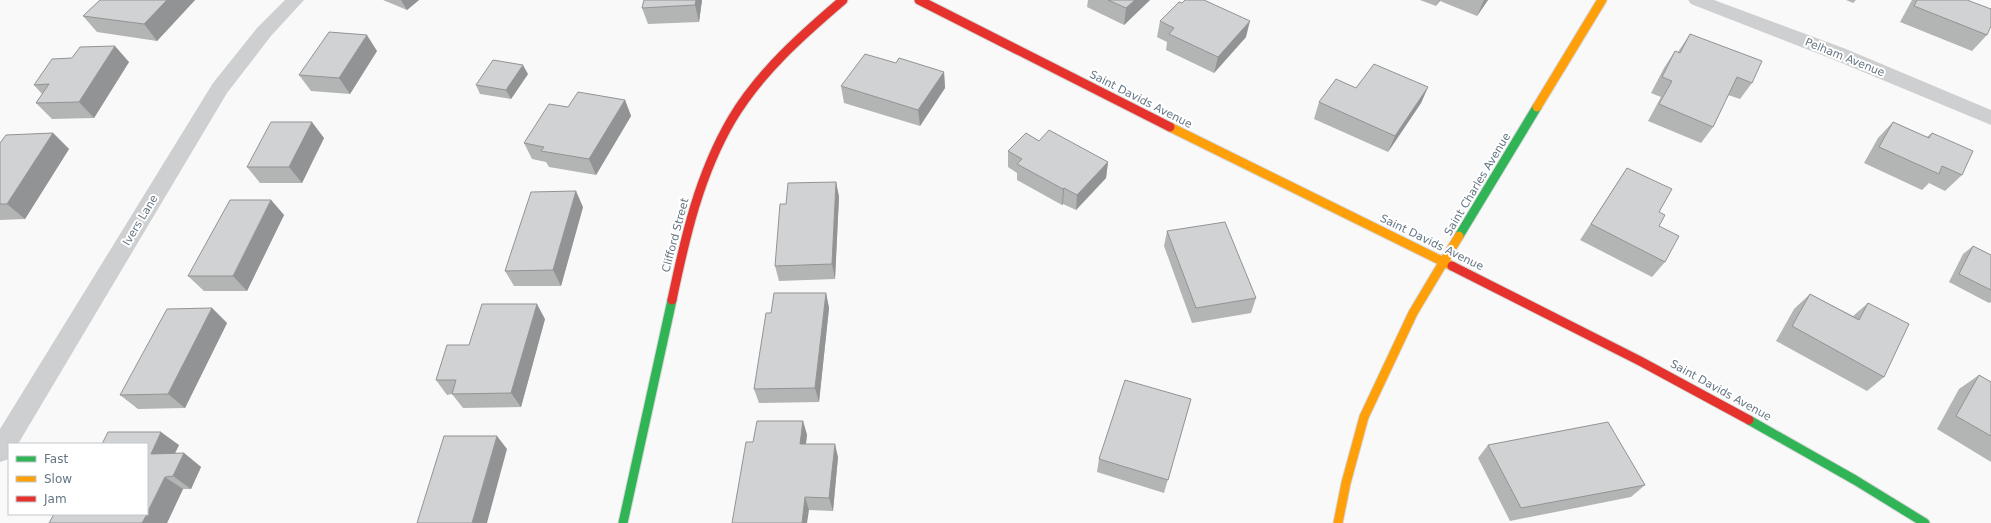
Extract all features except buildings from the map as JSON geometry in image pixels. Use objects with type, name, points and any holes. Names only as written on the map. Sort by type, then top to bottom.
[{"type":"street","name":"Ivers Lane","points":[[0,451],[220,88],[264,32],[295,0]]},
{"type":"street","name":"Clifford Street","points":[[623,523],[684,242],[696,202],[711,163],[733,118],[769,70],[820,19],[843,0]]},
{"type":"street","name":"Saint Davids Avenue","points":[[919,0],[1153,119],[1444,262],[1663,372],[1772,432],[1925,523]]},
{"type":"street","name":"Saint Charles Avenue","points":[[1338,523],[1346,483],[1364,417],[1414,313],[1602,0]]},
{"type":"street","name":"Pelham Avenue","points":[[1697,0],[1839,54],[1991,118]]},
{"type":"traffic: fast","points":[[1459,236],[1537,107]]},
{"type":"traffic: fast","points":[[623,523],[672,300]]},
{"type":"traffic: fast","points":[[1749,420],[1855,480],[1925,523]]},
{"type":"traffic: slow","points":[[1537,107],[1602,0]]},
{"type":"traffic: slow","points":[[1170,127],[1452,266]]},
{"type":"traffic: slow","points":[[1338,523],[1346,483],[1364,417],[1413,313],[1459,236]]},
{"type":"traffic: jam","points":[[672,300],[694,207],[720,140],[743,102],[769,70],[797,40],[843,0]]},
{"type":"traffic: jam","points":[[919,0],[1170,127]]},
{"type":"traffic: jam","points":[[1452,266],[1640,361],[1749,420]]}]
